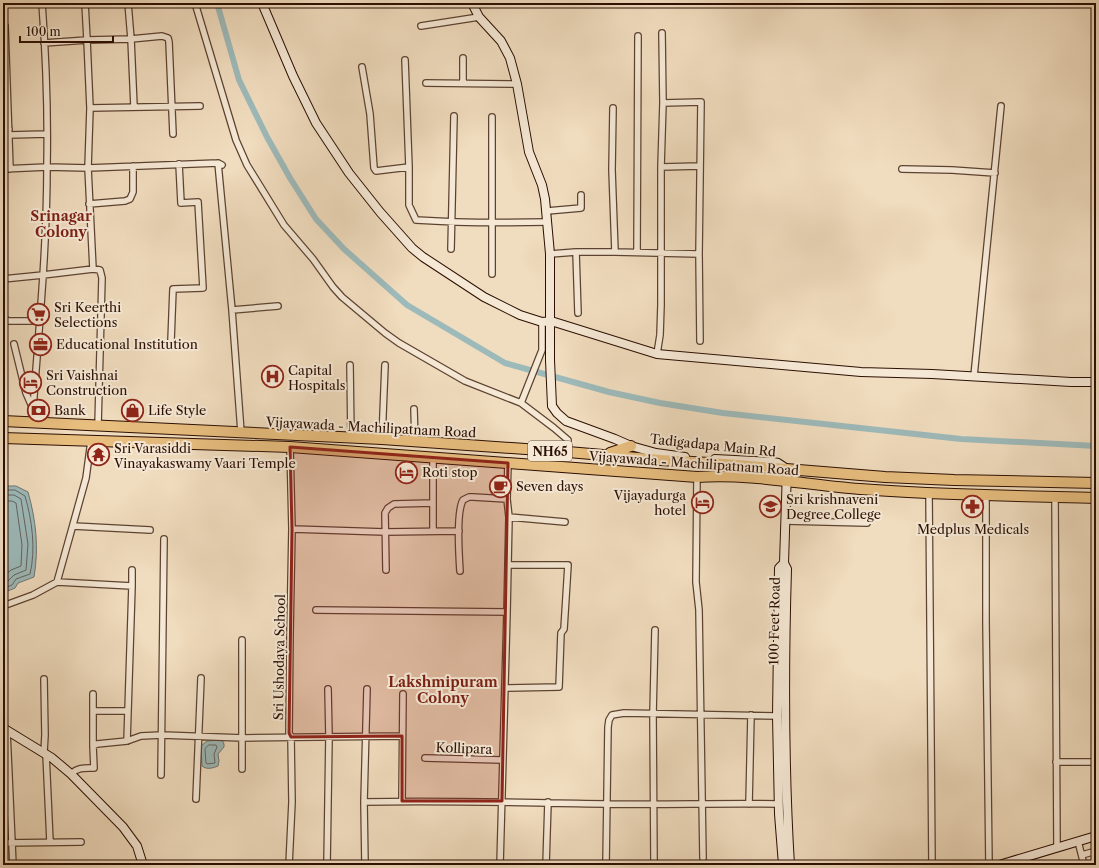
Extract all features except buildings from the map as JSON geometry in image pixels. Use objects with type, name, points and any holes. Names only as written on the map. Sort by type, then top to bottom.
[{"type":"highway","name":"Vijayawada - Machilipatnam Road","points":[[3,421],[382,439],[849,474],[954,480],[1096,483]]},
{"type":"highway","name":"Vijayawada - Machilipatnam Road","points":[[3,438],[290,447],[697,477],[722,475],[846,488],[929,494],[1096,498]]},
{"type":"highway","points":[[598,454],[612,453],[631,446]]},
{"type":"highway","points":[[846,488],[849,474]]},
{"type":"street","points":[[32,422],[43,275],[47,167],[42,3]]},
{"type":"street","points":[[85,3],[90,108],[88,168],[89,204],[93,269]]},
{"type":"street","points":[[128,3],[134,107]]},
{"type":"street","points":[[195,3],[236,140],[247,165],[284,225],[314,259],[333,287],[342,297],[399,343],[465,381],[521,403],[568,440],[568,452]]},
{"type":"street","points":[[262,3],[293,76],[316,123],[349,173],[380,212],[412,248],[423,257],[484,297],[520,315],[657,354],[861,372],[1096,382]]},
{"type":"street","points":[[472,3],[479,17],[501,41],[506,49],[517,84],[529,152],[542,185],[548,222],[550,254],[546,322],[542,350],[521,403]]},
{"type":"street","points":[[421,26],[479,17]]},
{"type":"street","points":[[5,26],[6,129],[9,135],[10,169]]},
{"type":"street","points":[[657,354],[660,335],[663,103],[662,33]]},
{"type":"street","points":[[44,43],[162,36],[168,38],[173,134]]},
{"type":"street","points":[[637,252],[638,36]]},
{"type":"street","points":[[463,58],[463,83]]},
{"type":"street","points":[[406,60],[409,205],[416,220],[492,224],[548,222]]},
{"type":"street","points":[[362,67],[370,114],[374,168],[376,171],[409,167]]},
{"type":"street","points":[[426,83],[517,84]]},
{"type":"street","points":[[663,103],[701,102],[699,254],[700,341]]},
{"type":"street","points":[[90,108],[200,106]]},
{"type":"street","points":[[974,376],[1001,106]]},
{"type":"street","points":[[613,108],[612,170],[615,252]]},
{"type":"street","points":[[451,249],[454,116]]},
{"type":"street","points":[[492,117],[492,274]]},
{"type":"street","points":[[9,135],[47,134]]},
{"type":"street","points":[[3,170],[47,167],[88,168],[179,164],[220,164],[241,432]]},
{"type":"street","points":[[171,341],[173,289],[203,288],[198,202],[181,202],[179,164]]},
{"type":"street","points":[[89,204],[130,200],[133,192],[133,166]]},
{"type":"street","points":[[661,167],[700,166]]},
{"type":"street","points":[[902,169],[995,173]]},
{"type":"street","points":[[546,211],[581,208],[581,195]]},
{"type":"street","points":[[550,254],[576,252],[699,254]]},
{"type":"street","points":[[576,252],[578,313]]},
{"type":"street","points":[[3,278],[93,269],[100,270],[102,278],[98,425]]},
{"type":"street","points":[[232,310],[278,306]]},
{"type":"street","points":[[3,315],[8,322],[40,321]]},
{"type":"street","name":"Tadigadapa Main Rd","points":[[546,322],[550,335],[552,406],[556,413],[566,420],[631,446],[656,453],[682,457],[773,462],[778,463],[787,469]]},
{"type":"street","points":[[14,344],[26,393],[33,409]]},
{"type":"street","points":[[350,365],[351,438]]},
{"type":"street","points":[[382,439],[385,365]]},
{"type":"street","points":[[414,409],[415,442]]},
{"type":"street","points":[[3,606],[51,587],[57,582],[86,478],[92,441]]},
{"type":"street","name":"Sri Ushodaya School","points":[[289,865],[292,802],[291,736],[289,733],[292,529],[290,447]]},
{"type":"street","points":[[433,457],[433,531]]},
{"type":"street","points":[[500,865],[509,517],[507,499],[508,462]]},
{"type":"street","points":[[784,563],[787,469]]},
{"type":"street","points":[[697,477],[696,582],[699,610],[703,858]]},
{"type":"street","points":[[929,494],[932,865]]},
{"type":"street","points":[[986,496],[989,865]]},
{"type":"street","points":[[460,571],[459,531],[460,508],[463,500],[469,497],[507,499]]},
{"type":"street","points":[[1055,497],[1057,847]]},
{"type":"street","points":[[386,570],[385,513],[391,505],[400,503],[433,503]]},
{"type":"street","points":[[509,517],[564,522]]},
{"type":"street","points":[[785,521],[866,523]]},
{"type":"street","points":[[73,526],[150,530]]},
{"type":"street","points":[[292,529],[385,532],[459,531]]},
{"type":"street","points":[[161,775],[164,539]]},
{"type":"street","name":"100 Feet Road","points":[[783,865],[779,804],[777,716],[779,574],[780,568],[784,563],[787,569],[785,701],[786,786],[790,865]]},
{"type":"street","points":[[505,688],[559,687],[568,565],[508,564]]},
{"type":"street","points":[[127,741],[132,570]]},
{"type":"street","points":[[57,582],[132,586]]},
{"type":"street","points":[[316,610],[507,612]]},
{"type":"street","points":[[654,862],[653,714],[655,630]]},
{"type":"street","points":[[242,640],[242,769]]},
{"type":"street","points":[[196,799],[201,678]]},
{"type":"street","points":[[44,679],[45,753],[50,842]]},
{"type":"street","points":[[327,865],[329,737],[328,689]]},
{"type":"street","points":[[365,865],[364,802],[367,689]]},
{"type":"street","points":[[71,774],[80,768],[94,768],[93,694]]},
{"type":"street","points":[[402,801],[403,694]]},
{"type":"street","points":[[94,711],[128,711]]},
{"type":"street","points":[[606,865],[608,727],[610,717],[617,713],[777,716]]},
{"type":"street","points":[[749,804],[751,715]]},
{"type":"street","points":[[5,729],[45,753],[71,774],[123,828],[137,846],[143,865]]},
{"type":"street","points":[[5,729],[13,865]]},
{"type":"street","points":[[93,746],[97,744],[127,741],[141,736],[162,735],[243,738],[291,736],[402,736]]},
{"type":"street","name":"Kollipara","points":[[425,758],[502,760]]},
{"type":"street","points":[[1056,762],[1096,762]]},
{"type":"street","points":[[364,802],[502,801],[606,804],[779,804]]},
{"type":"street","points":[[546,865],[548,802]]},
{"type":"street","points":[[999,865],[1096,836]]},
{"type":"street","points":[[1078,841],[1084,865]]},
{"type":"street","points":[[3,843],[81,842]]},
{"type":"street","points":[[1082,855],[1096,851]]},
{"type":"highlighted area","points":[[290,447],[508,463],[502,801],[402,801],[402,736],[291,737],[289,733],[292,529]]},
{"type":"water","points":[[3,486],[16,486],[28,492],[35,524],[36,566],[34,577],[18,583],[15,588],[3,593]]},
{"type":"water","points":[[222,740],[224,747],[218,754],[218,766],[208,768],[202,766],[201,746],[207,741]]},
{"type":"waterway","points":[[217,3],[239,80],[267,137],[290,178],[316,219],[344,249],[407,305],[505,363],[609,392],[660,403],[723,413],[961,439],[1096,446]]},
{"type":"place","name":"Sri Keerthi Selections","points":[[38,314]]},
{"type":"place","name":"Educational Institution","points":[[40,344]]},
{"type":"place","name":"Capital Hospitals","points":[[272,377]]},
{"type":"place","name":"Sri Vaishnai Construction","points":[[31,382]]},
{"type":"place","name":"Bank","points":[[39,410]]},
{"type":"place","name":"Life Style","points":[[132,410]]},
{"type":"place","name":"Sri Varasiddi Vinayakaswamy Vaari Temple","points":[[99,455]]},
{"type":"place","name":"Roti stop","points":[[407,472]]},
{"type":"place","name":"Seven days","points":[[500,486]]},
{"type":"place","name":"Vijayadurga hotel","points":[[702,502]]},
{"type":"place","name":"Sri krishnaveni Degree College","points":[[770,506]]},
{"type":"place","name":"Medplus Medicals","points":[[973,507]]},
{"type":"district","name":"Srinagar Colony","points":[[61,224]]},
{"type":"district","name":"Lakshmipuram Colony","points":[[443,690]]}]
